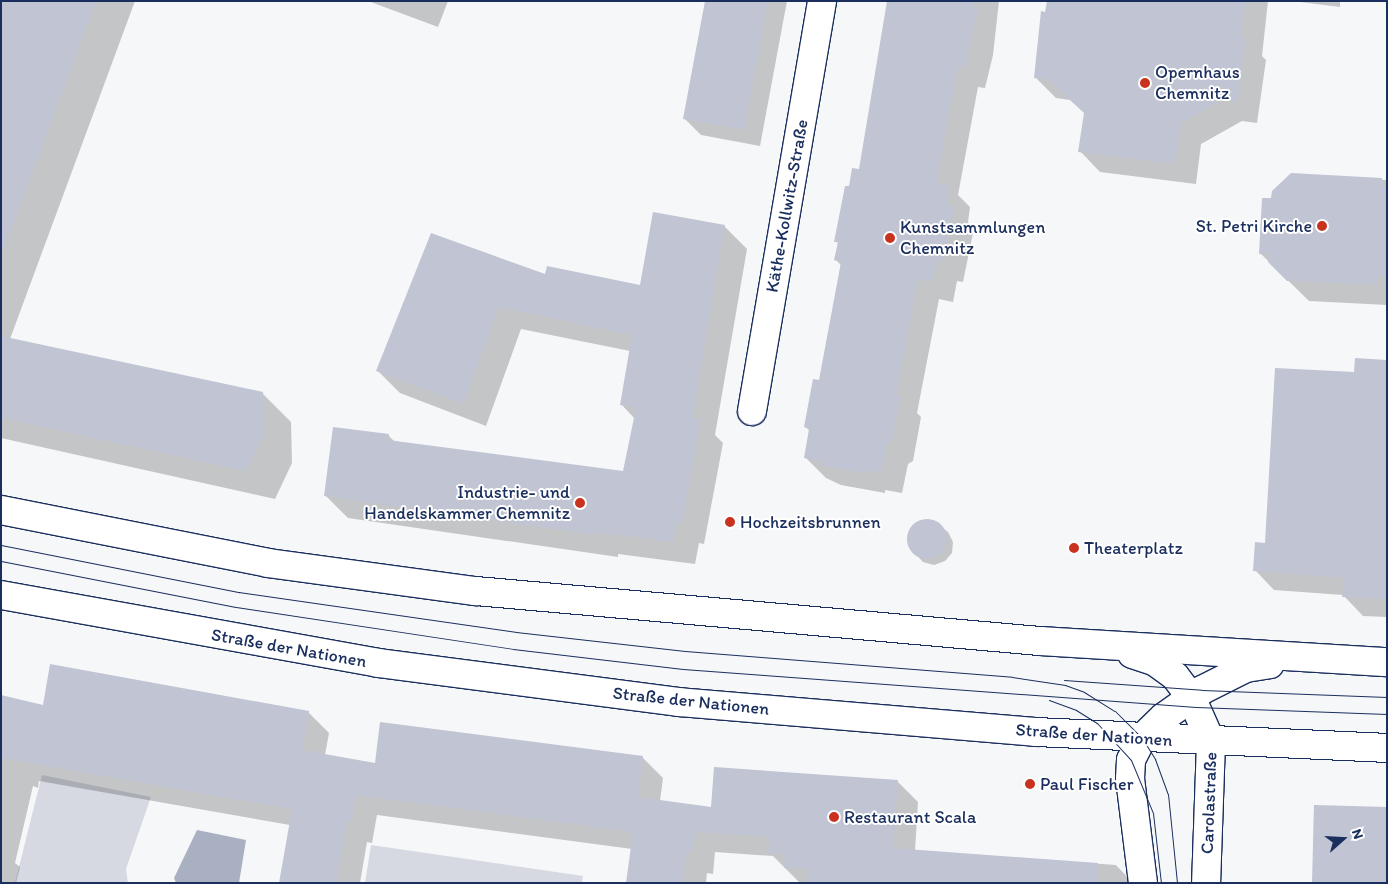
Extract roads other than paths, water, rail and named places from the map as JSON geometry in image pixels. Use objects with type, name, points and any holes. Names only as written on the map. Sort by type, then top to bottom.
[{"type":"main road","name":"Käthe-Kollwitz-Straße","points":[[752,411],[822,1]]},
{"type":"main road","points":[[1,510],[268,563],[476,591],[728,616],[1107,646],[1296,659],[1387,662]]},
{"type":"main road","name":"Straße der Nationen","points":[[1,595],[378,663],[670,701],[884,721],[1142,738],[1387,748]]},
{"type":"main road","name":"Carolastraße","points":[[1107,646],[1154,660],[1175,676],[1190,697],[1211,742],[1206,883]]},
{"type":"main road","points":[[1143,883],[1130,779],[1132,760],[1142,738],[1190,697],[1246,668],[1296,659]]},
{"type":"water","points":[[197,830],[246,840],[239,883],[176,883],[174,878]]},
{"type":"tram line","points":[[1,545],[239,592],[516,632],[685,651],[1012,677],[1065,685],[1084,692],[1115,711],[1142,738],[1155,759],[1168,794],[1177,883]]},
{"type":"tram line","points":[[1,561],[236,607],[513,649],[683,669],[1196,707],[1387,714]]},
{"type":"tram line","points":[[1064,680],[1202,690],[1387,697]]},
{"type":"tram line","points":[[1049,700],[1076,710],[1097,723],[1131,760],[1153,813],[1161,883]]},
{"type":"place","name":"Opernhaus Chemnitz","points":[[1145,83]]},
{"type":"place","name":"St. Petri Kirche","points":[[1322,226]]},
{"type":"place","name":"Kunstsammlungen Chemnitz","points":[[890,238]]},
{"type":"place","name":"Industrie- und Handelskammer Chemnitz","points":[[580,503]]},
{"type":"place","name":"Hochzeitsbrunnen","points":[[730,522]]},
{"type":"place","name":"Theaterplatz","points":[[1074,548]]},
{"type":"place","name":"Paul Fischer","points":[[1030,784]]},
{"type":"place","name":"Restaurant Scala","points":[[834,817]]}]
